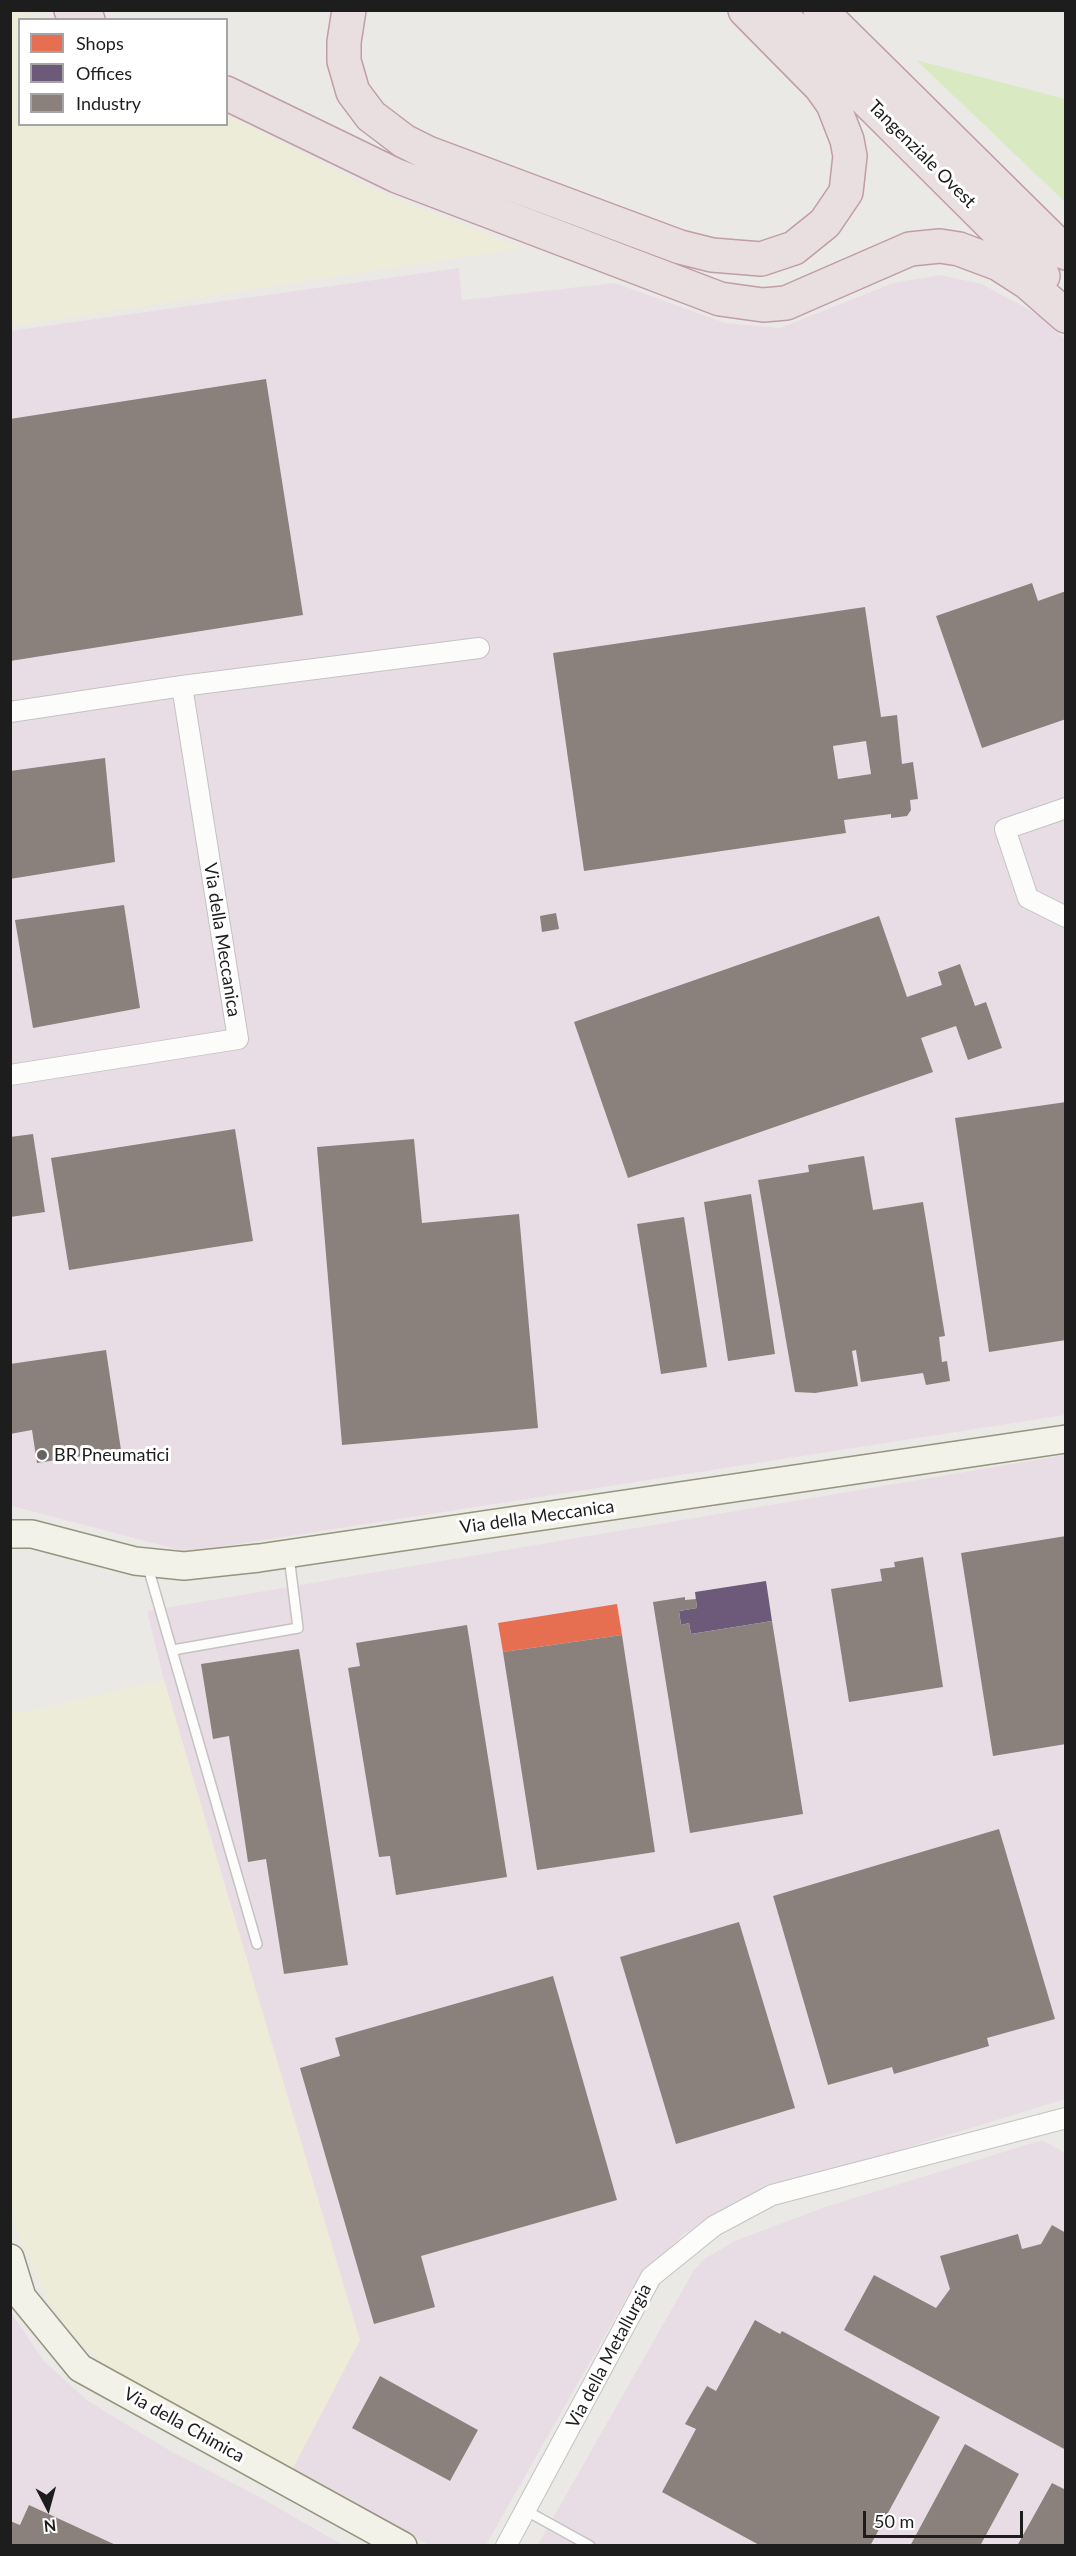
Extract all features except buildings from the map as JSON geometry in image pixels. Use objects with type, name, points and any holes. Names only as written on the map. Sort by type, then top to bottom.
[{"type":"highway","points":[[71,10],[85,18]]},
{"type":"highway","points":[[349,10],[344,42],[344,61],[354,92],[371,116],[404,141],[428,153],[680,247],[712,255],[761,259],[794,248],[825,223],[846,192],[850,156],[841,123],[821,87],[745,10]]},
{"type":"highway","name":"Tangenziale Ovest","points":[[776,10],[1065,298]]},
{"type":"highway","name":"Tangenziale Ovest","points":[[820,10],[1065,253]]},
{"type":"highway","points":[[826,10],[1065,224]]},
{"type":"highway","points":[[228,94],[397,177],[720,299],[763,305],[786,303],[910,249],[940,246],[959,249],[999,264],[1027,282],[1065,316]]},
{"type":"street","points":[[10,712],[182,686],[479,648]]},
{"type":"street","name":"Via della Meccanica","points":[[10,1075],[238,1039],[182,686]]},
{"type":"street","points":[[1065,808],[1005,829],[1028,898],[1065,917]]},
{"type":"street","name":"Via della Meccanica","points":[[10,1534],[32,1534],[146,1562],[184,1566],[289,1553],[1065,1439]]},
{"type":"street","name":"Via della Metallurgia","points":[[506,2546],[651,2277],[714,2226],[772,2194],[1060,2124]]},
{"type":"street","name":"Via della Chimica","points":[[10,2258],[22,2297],[80,2368],[403,2546]]},
{"type":"lane","points":[[173,1650],[298,1628],[289,1553]]},
{"type":"lane","points":[[146,1562],[257,1944]]},
{"type":"lane","points":[[525,2510],[590,2546]]},
{"type":"shaded area","points":[[459,268],[462,300],[615,283],[725,323],[780,328],[893,283],[940,275],[982,284],[1041,316],[1065,340],[1065,1415],[187,1552],[16,1507],[11,1504],[10,331]]},
{"type":"shaded area","points":[[1065,1455],[1065,2099],[811,2177],[722,2211],[684,2234],[636,2281],[486,2545],[429,2545],[292,2470],[263,2017],[164,1680],[147,1611]]},
{"type":"shaded area","points":[[1042,2140],[1065,2153],[1065,2545],[537,2546],[694,2270],[704,2259],[735,2241],[822,2208]]},
{"type":"shaded area","points":[[10,2311],[44,2361],[88,2401],[169,2450],[256,2495],[343,2545],[11,2545]]},
{"type":"green space","points":[[11,10],[23,11],[39,18],[18,18],[18,126],[228,126],[228,115],[376,191],[523,248],[11,326]]},
{"type":"green space","points":[[916,60],[1065,99],[1065,202]]},
{"type":"green space","points":[[164,1680],[360,2340],[292,2470],[112,2371],[73,2335],[47,2298],[16,2230],[10,2194],[10,1715]]},
{"type":"place","name":"BR Pneumatici","points":[[42,1455]]}]
